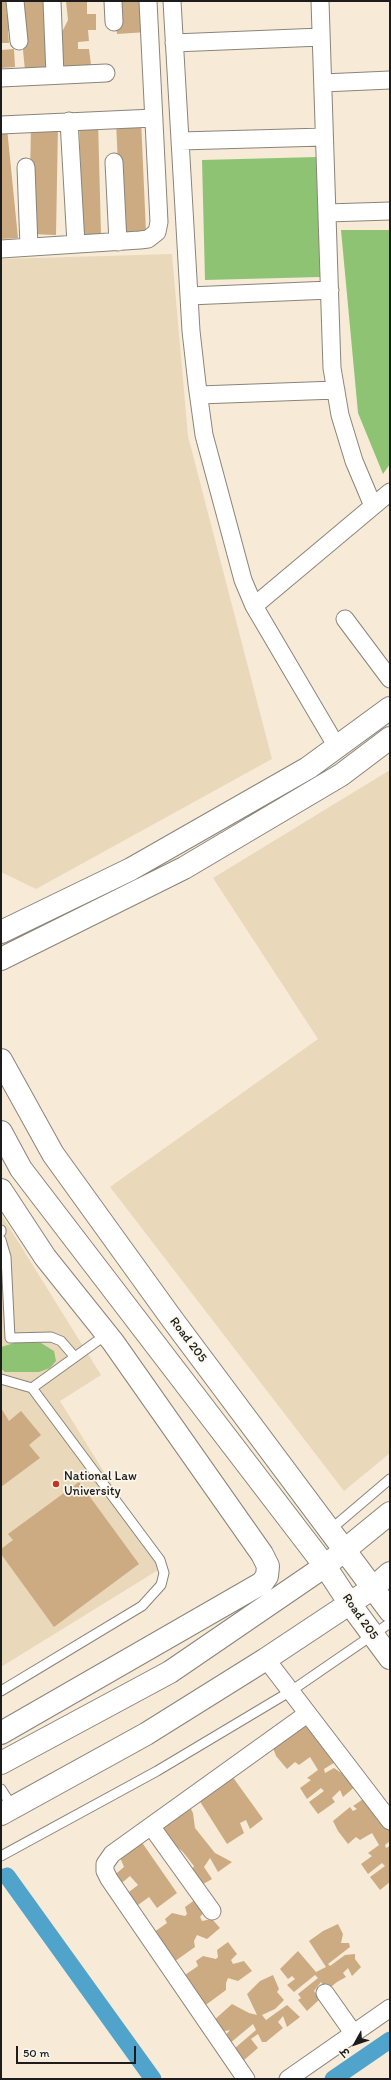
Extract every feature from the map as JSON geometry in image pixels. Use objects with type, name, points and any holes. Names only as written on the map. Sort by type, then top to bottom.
[{"type":"main road","points":[[1,932],[131,869],[308,768],[390,708]]},
{"type":"main road","points":[[1,959],[184,868],[341,775],[390,738]]},
{"type":"main road","name":"Road 205","points":[[1,1060],[53,1154],[172,1319],[390,1611]]},
{"type":"main road","name":"Road 205","points":[[1,1132],[21,1169],[325,1566],[350,1604],[382,1629],[390,1658]]},
{"type":"main road","points":[[1,1190],[45,1257],[107,1334],[262,1554],[268,1566],[267,1576],[262,1583],[1,1733]]},
{"type":"main road","points":[[1,1763],[170,1672],[325,1566],[390,1513]]},
{"type":"main road","points":[[7,1811],[146,1734],[266,1659],[350,1604],[390,1574]]},
{"type":"street","points":[[15,1],[18,41]]},
{"type":"street","points":[[52,1],[55,75]]},
{"type":"street","points":[[113,1],[114,22]]},
{"type":"street","points":[[1,249],[148,239],[157,232],[159,222],[148,1]]},
{"type":"street","points":[[172,1],[189,296],[204,435],[243,580],[254,606],[337,747]]},
{"type":"street","points":[[320,1],[332,368],[340,415],[354,461],[373,506]]},
{"type":"street","points":[[174,43],[321,37]]},
{"type":"street","points":[[1,78],[106,73]]},
{"type":"street","points":[[323,84],[390,80]]},
{"type":"street","points":[[1,125],[154,118]]},
{"type":"street","points":[[70,121],[76,244]]},
{"type":"street","points":[[180,141],[324,138]]},
{"type":"street","points":[[114,162],[118,242]]},
{"type":"street","points":[[26,167],[29,247]]},
{"type":"street","points":[[327,213],[390,211]]},
{"type":"street","points":[[189,296],[330,290]]},
{"type":"street","points":[[199,395],[336,390]]},
{"type":"street","points":[[254,606],[390,492]]},
{"type":"street","points":[[345,619],[390,679]]},
{"type":"street","points":[[266,1659],[390,1821]]},
{"type":"street","points":[[246,2079],[105,1871],[105,1864],[112,1854],[307,1714]]},
{"type":"street","points":[[151,1826],[212,1911]]},
{"type":"street","points":[[325,1993],[354,2034]]},
{"type":"street","points":[[288,2079],[390,2008]]},
{"type":"lane","points":[[1,1240],[6,1258],[6,1339],[51,1338],[61,1341],[74,1356]]},
{"type":"lane","points":[[32,1388],[74,1356],[107,1334]]},
{"type":"lane","points":[[1,1379],[32,1388],[160,1560],[164,1572],[161,1585],[142,1606],[1,1691]]},
{"type":"lane","points":[[330,1530],[390,1480]]},
{"type":"lane","points":[[1,1856],[157,1771],[291,1691],[382,1629]]},
{"type":"lane","points":[[1,1789],[7,1811]]},
{"type":"shaded area","points":[[172,254],[188,436],[272,759],[36,889],[1,872],[1,259]]},
{"type":"shaded area","points":[[390,770],[390,1453],[344,1491],[110,1187],[318,1039],[213,878]]},
{"type":"shaded area","name":"National Law University","points":[[1,1214],[101,1375],[60,1401],[163,1567],[1,1667]]},
{"type":"green space","points":[[317,157],[320,277],[205,280],[202,160]]},
{"type":"green space","points":[[341,230],[390,230],[390,464],[383,474],[358,413]]},
{"type":"green space","points":[[21,1341],[41,1343],[54,1351],[56,1361],[50,1368],[39,1372],[5,1372],[1,1369],[1,1347]]},
{"type":"building","points":[[1,1],[12,1],[6,3],[7,15],[15,15],[16,31],[8,31],[9,43],[1,43]]},
{"type":"building","points":[[18,1],[45,1],[52,68],[25,70]]},
{"type":"building","points":[[66,1],[87,1],[87,14],[96,14],[96,30],[88,30],[89,41],[78,42],[78,49],[89,49],[91,65],[62,71],[62,32],[68,20]]},
{"type":"building","points":[[115,1],[144,1],[147,32],[117,34]]},
{"type":"building","points":[[14,49],[15,67],[1,68],[1,50]]},
{"type":"building","points":[[141,120],[146,232],[121,233],[116,121]]},
{"type":"building","points":[[79,121],[98,121],[101,234],[83,235]]},
{"type":"building","points":[[31,124],[58,125],[56,235],[29,234]]},
{"type":"building","points":[[1,128],[7,128],[18,238],[1,239]]},
{"type":"building","points":[[1,1408],[9,1421],[21,1411],[41,1435],[29,1445],[40,1458],[1,1487]]},
{"type":"building","points":[[79,1482],[139,1564],[54,1627],[1,1554],[1,1549],[13,1540],[8,1534]]},
{"type":"building","points":[[308,1719],[317,1732],[314,1736],[317,1741],[322,1738],[337,1761],[324,1769],[325,1773],[334,1768],[343,1774],[348,1771],[357,1785],[343,1797],[340,1790],[332,1798],[335,1802],[318,1814],[309,1802],[324,1791],[321,1788],[307,1799],[300,1788],[311,1780],[307,1778],[318,1770],[310,1757],[299,1765],[295,1762],[287,1769],[276,1756],[272,1745],[289,1731],[292,1735],[295,1733],[292,1730]]},
{"type":"building","points":[[232,1776],[263,1819],[250,1829],[246,1820],[240,1823],[244,1833],[227,1844],[199,1800]]},
{"type":"building","points":[[369,1795],[390,1824],[390,1841],[385,1845],[386,1848],[390,1846],[390,1882],[380,1890],[370,1877],[385,1866],[382,1863],[368,1874],[361,1864],[372,1856],[368,1853],[379,1845],[372,1833],[360,1840],[356,1837],[348,1844],[338,1831],[333,1821],[350,1807],[353,1811],[357,1809],[353,1806]]},
{"type":"building","points":[[187,1801],[193,1813],[195,1828],[215,1853],[232,1862],[218,1872],[210,1858],[204,1867],[212,1879],[198,1887],[190,1874],[194,1866],[183,1852],[153,1826]]},
{"type":"building","points":[[141,1841],[177,1893],[157,1908],[149,1897],[134,1908],[125,1895],[138,1885],[130,1876],[118,1886],[112,1877],[124,1867],[119,1855]]},
{"type":"building","points":[[196,1899],[205,1911],[200,1917],[202,1921],[212,1919],[220,1928],[207,1939],[197,1935],[194,1941],[195,1947],[171,1964],[150,1935],[167,1923],[165,1919],[172,1913],[185,1916],[187,1914],[185,1907]]},
{"type":"building","points":[[338,1924],[343,1934],[341,1943],[349,1943],[350,1947],[328,1964],[330,1966],[345,1955],[355,1954],[355,1959],[361,1967],[352,1976],[348,1968],[343,1973],[346,1977],[326,1991],[321,1982],[314,1991],[320,1999],[307,2011],[298,2000],[301,1998],[298,1994],[318,1978],[315,1975],[294,1992],[287,1985],[295,1979],[292,1976],[288,1979],[280,1969],[298,1951],[316,1972],[326,1967],[309,1941],[323,1931]]},
{"type":"building","points":[[228,1942],[237,1954],[231,1960],[233,1964],[244,1961],[252,1971],[238,1981],[228,1978],[226,1990],[203,2007],[182,1977],[198,1966],[196,1961],[203,1956],[216,1959],[218,1957],[217,1950]]},
{"type":"building","points":[[273,1975],[279,1989],[277,1992],[284,2000],[275,2009],[262,2015],[266,2020],[287,2005],[300,2017],[287,2027],[283,2016],[278,2022],[283,2028],[266,2042],[262,2042],[258,2034],[251,2039],[258,2048],[243,2061],[235,2048],[256,2030],[253,2024],[229,2044],[224,2037],[230,2030],[221,2032],[213,2021],[232,2004],[249,2013],[257,2015],[247,1994],[260,1981]]},
{"type":"waterway","points":[[7,1876],[153,2079]]},
{"type":"waterway","points":[[333,2079],[390,2040]]},
{"type":"place","name":"National Law University","points":[[56,1484]]}]
